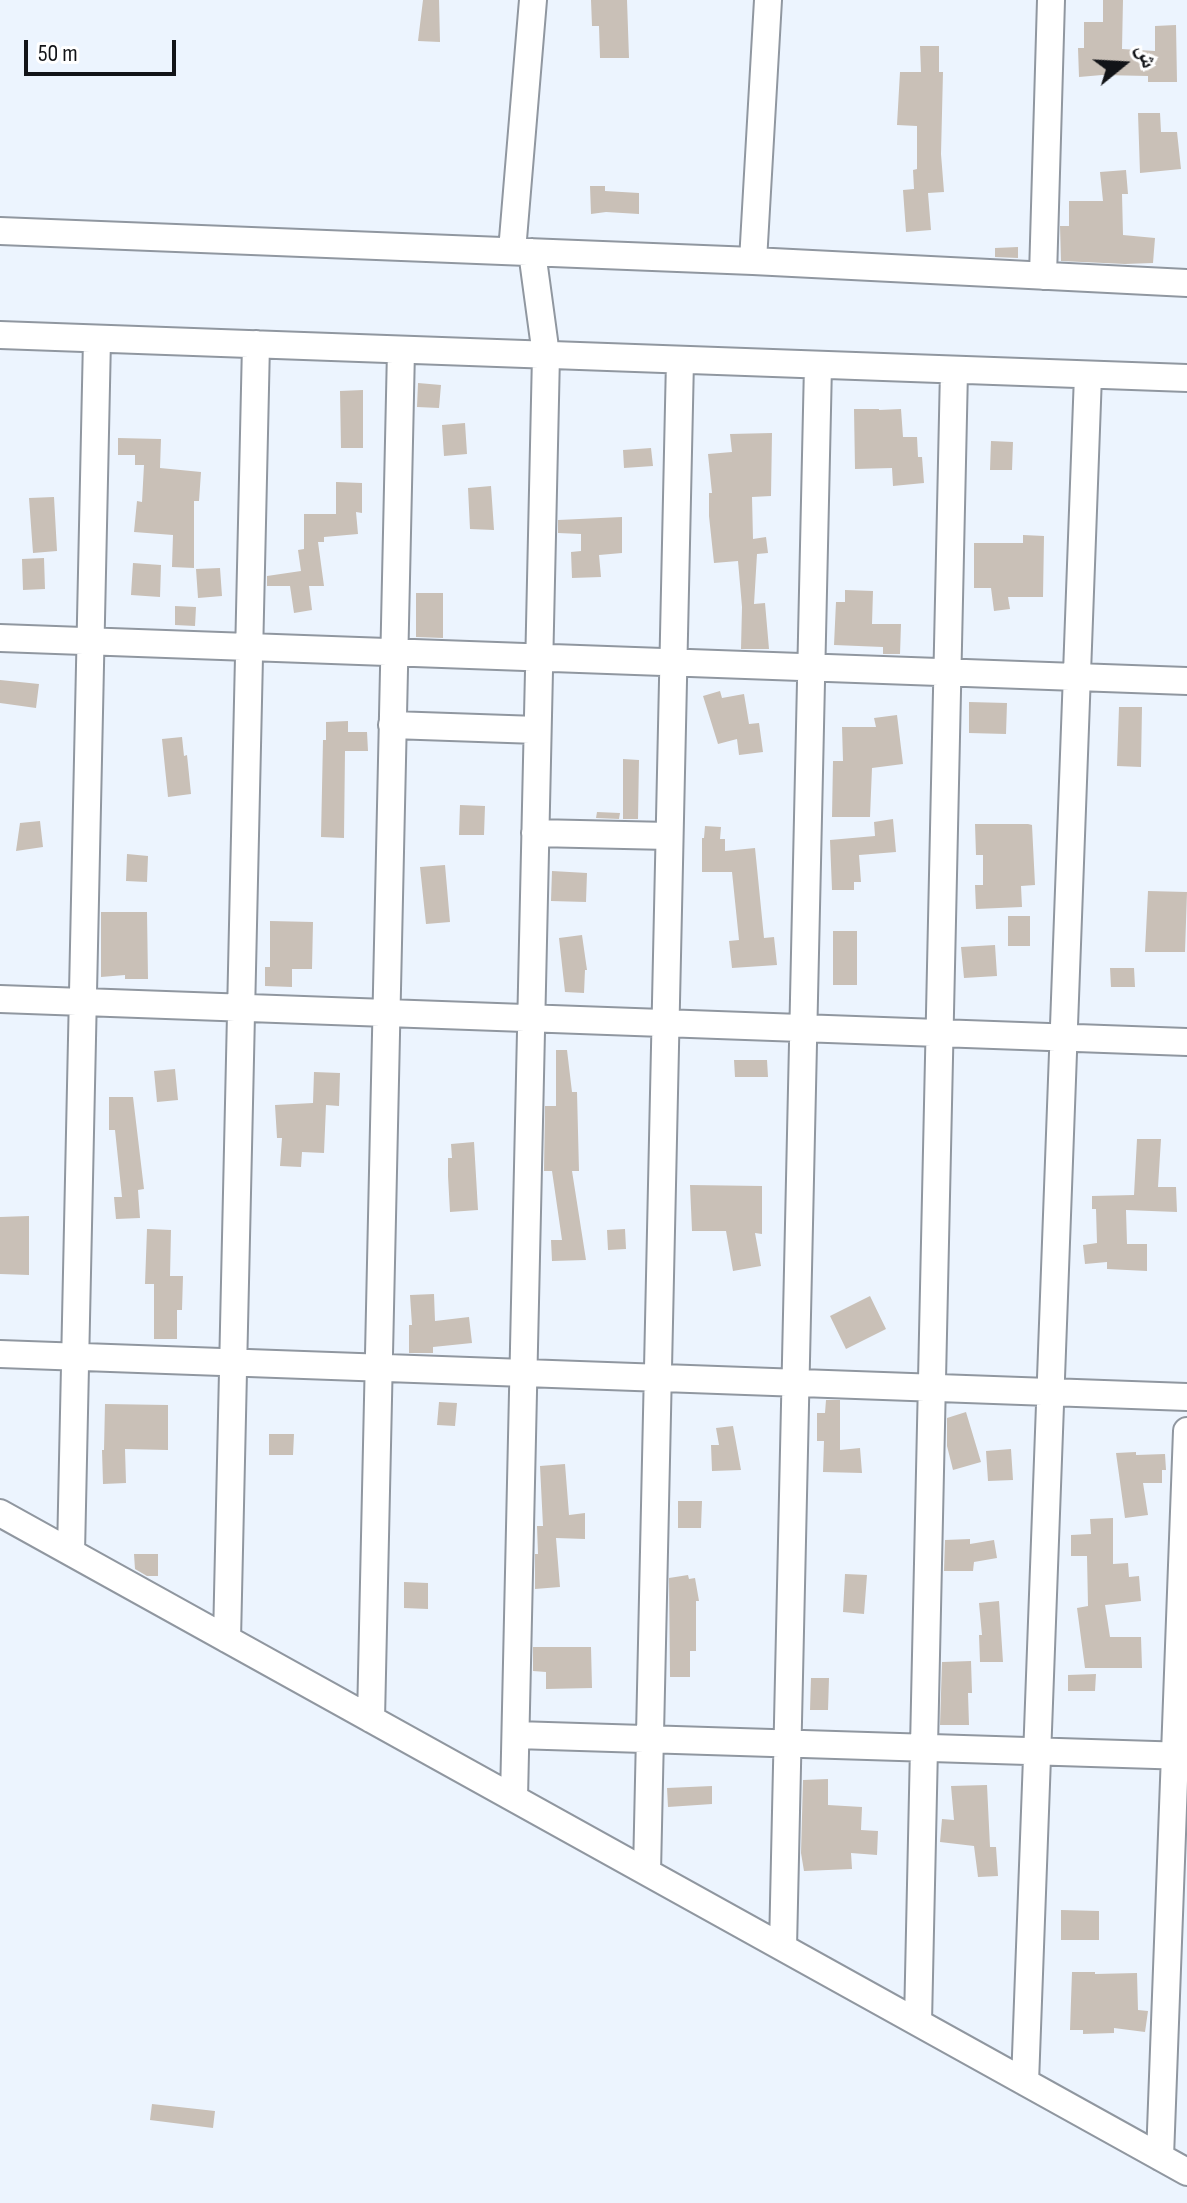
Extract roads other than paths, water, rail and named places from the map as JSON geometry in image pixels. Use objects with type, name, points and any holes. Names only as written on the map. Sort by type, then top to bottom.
[{"type":"street","points":[[514,1798],[546,355],[522,252],[533,0]]},
{"type":"street","points":[[753,261],[768,0]]},
{"type":"street","points":[[1043,276],[1051,0]]},
{"type":"street","points":[[0,231],[753,261],[1187,283]]},
{"type":"street","points":[[0,335],[1187,378]]},
{"type":"street","points":[[71,1552],[97,339]]},
{"type":"street","points":[[227,1639],[256,344]]},
{"type":"street","points":[[371,1719],[401,350]]},
{"type":"street","points":[[647,1872],[680,360]]},
{"type":"street","points":[[783,1947],[818,365]]},
{"type":"street","points":[[918,2022],[954,370]]},
{"type":"street","points":[[1025,2082],[1088,375]]},
{"type":"street","points":[[0,638],[1187,681]]},
{"type":"street","points":[[392,725],[537,730]]},
{"type":"street","points":[[535,833],[669,836]]},
{"type":"street","points":[[0,999],[1187,1042]]},
{"type":"street","points":[[0,1354],[1187,1397]]},
{"type":"street","points":[[1160,2157],[1181,1756],[1187,1431]]},
{"type":"street","points":[[0,1513],[1187,2172]]},
{"type":"street","points":[[516,1735],[1181,1756]]}]
